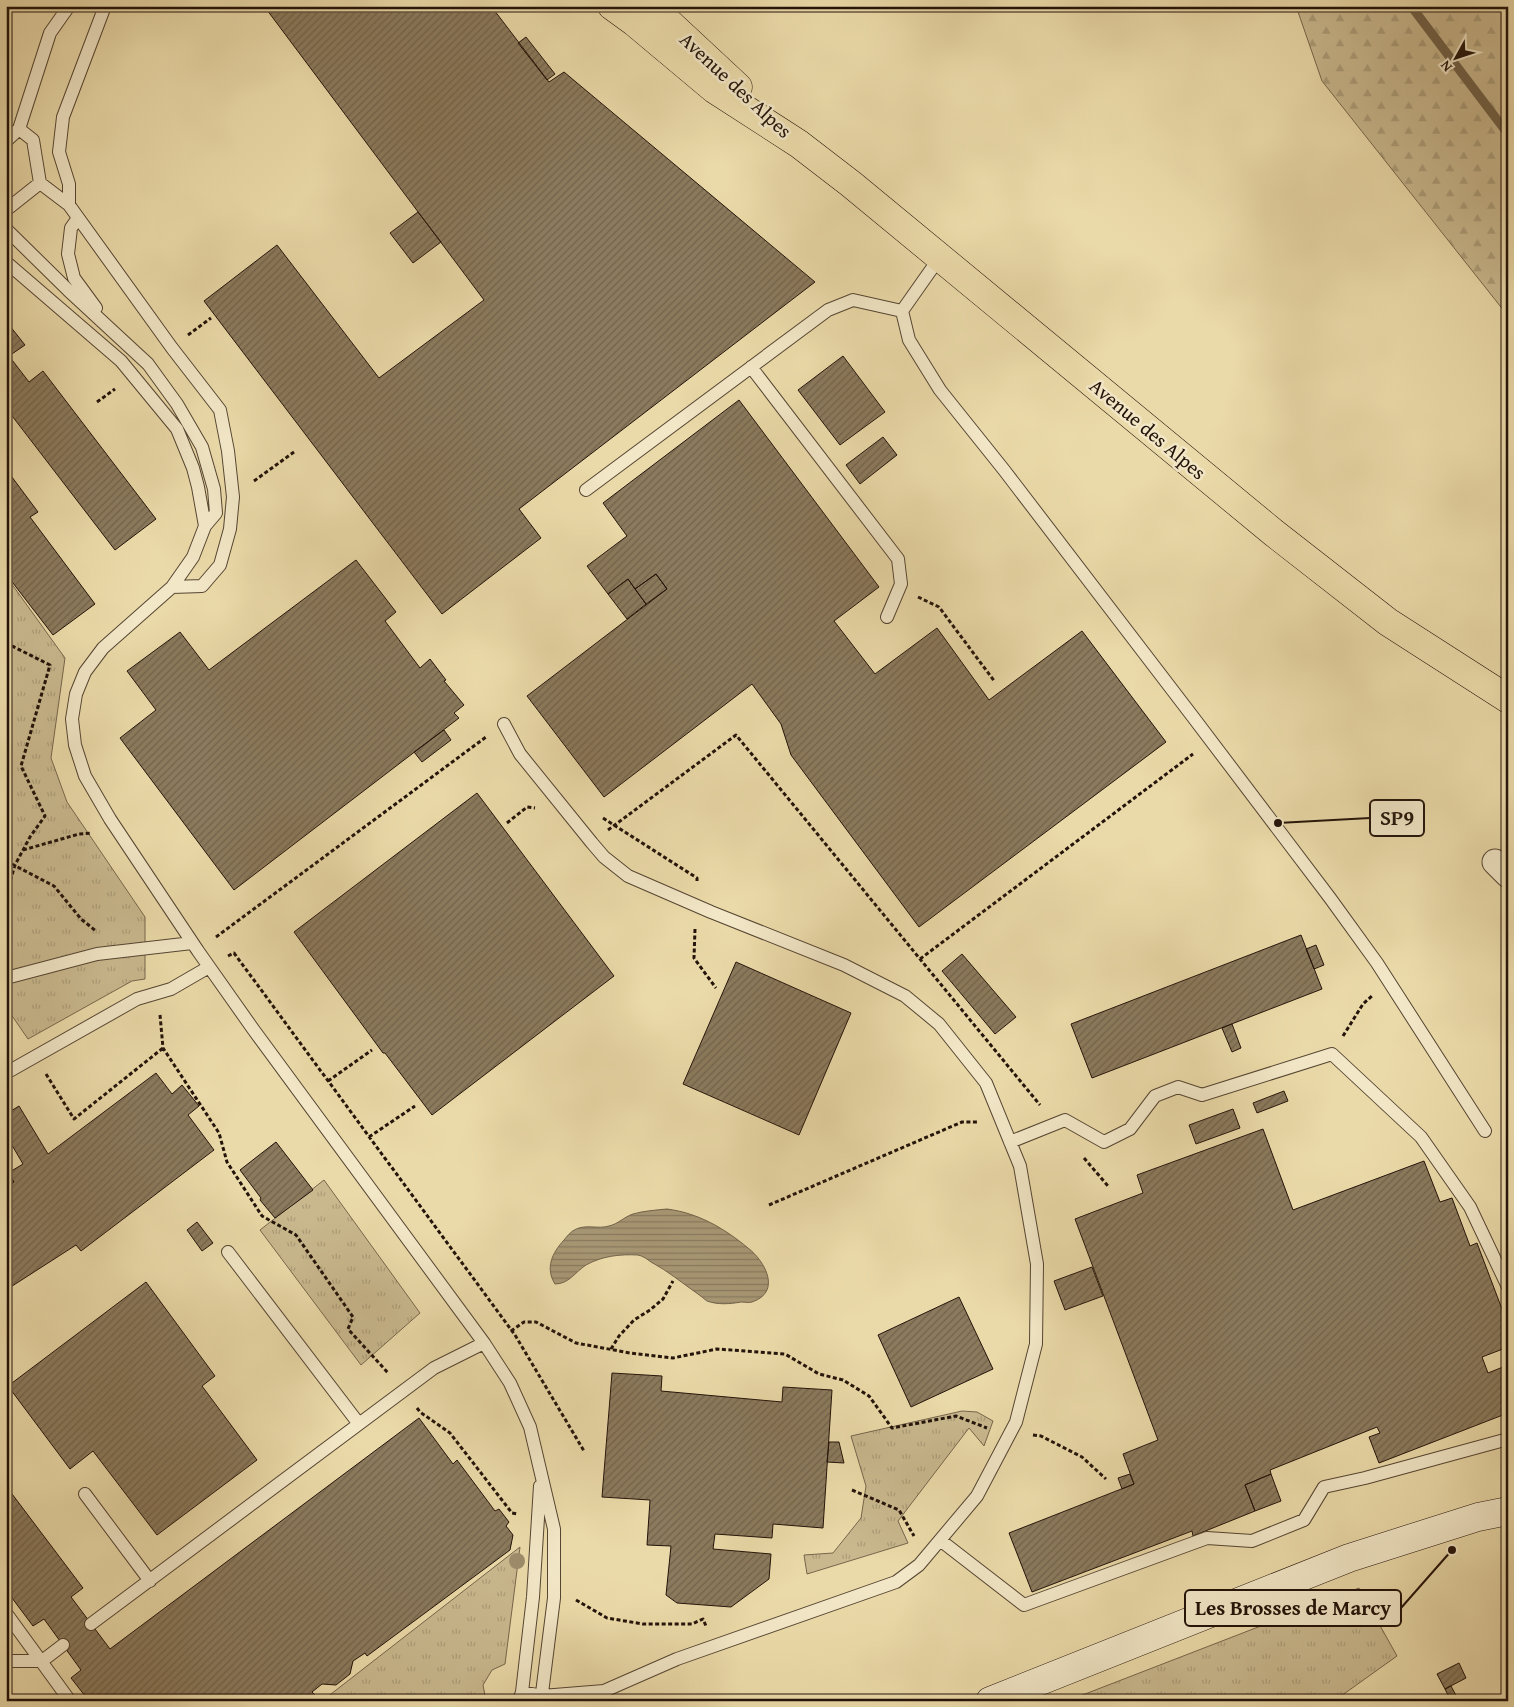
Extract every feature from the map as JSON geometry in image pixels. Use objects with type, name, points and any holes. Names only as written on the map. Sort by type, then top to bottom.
[{"type":"main road","name":"Avenue des Alpes","points":[[612,6],[714,89],[799,144],[851,184],[1274,533],[1388,622],[1508,699]]},
{"type":"main road","name":"Avenue des Alpes","points":[[651,6],[799,144]]},
{"type":"main road","points":[[990,1701],[1349,1558],[1478,1517],[1508,1511]]},
{"type":"lane","points":[[6,141],[19,129],[50,33],[69,6]]},
{"type":"lane","points":[[69,205],[69,184],[59,152],[63,116],[105,6]]},
{"type":"lane","points":[[19,129],[33,140],[40,182],[69,205],[172,348],[220,410],[228,451],[233,497],[230,529],[220,565],[202,586],[172,587]]},
{"type":"lane","points":[[6,210],[40,182]]},
{"type":"lane","points":[[78,218],[71,228],[68,254],[74,278],[111,328]]},
{"type":"lane","points":[[6,229],[148,364],[202,446],[214,489],[216,513],[205,526],[193,557],[172,587],[103,648],[85,672],[76,694],[72,719],[75,745],[85,776],[118,831],[209,967],[484,1343],[510,1382],[530,1427],[554,1529],[554,1598],[542,1698]]},
{"type":"lane","points":[[940,257],[902,311],[909,340],[940,390],[1004,470],[1211,740],[1377,963],[1485,1131]]},
{"type":"lane","points":[[6,262],[121,361],[177,429],[193,468],[205,526]]},
{"type":"lane","points":[[586,490],[828,310],[853,300],[902,311]]},
{"type":"lane","points":[[751,367],[898,559],[901,584],[887,617]]},
{"type":"lane","points":[[504,724],[520,754],[604,858],[628,876],[711,912],[844,965],[905,996],[939,1024],[986,1083],[1020,1166],[1037,1264],[1036,1344],[1016,1422],[977,1496],[919,1565],[896,1582],[677,1659],[604,1691],[542,1698],[520,1696],[533,1597],[541,1471]]},
{"type":"lane","points":[[6,978],[97,954],[195,947]]},
{"type":"lane","points":[[6,1073],[137,999],[171,989],[209,967]]},
{"type":"lane","points":[[1010,1142],[1065,1120],[1104,1142],[1130,1129],[1155,1096],[1178,1086],[1202,1096],[1332,1054],[1421,1137],[1470,1207],[1508,1287]]},
{"type":"lane","points":[[228,1252],[359,1424]]},
{"type":"lane","points":[[91,1624],[434,1368],[484,1343]]},
{"type":"lane","points":[[940,1540],[1024,1605],[1207,1538],[1252,1540],[1304,1520],[1324,1487],[1365,1478],[1508,1439]]},
{"type":"lane","points":[[85,1494],[150,1581]]},
{"type":"lane","points":[[6,1613],[70,1701]]},
{"type":"lane","points":[[6,1661],[42,1661],[63,1645]]},
{"type":"path","points":[[899,588],[939,607],[995,682]]},
{"type":"path","points":[[6,643],[50,665],[22,766],[45,816],[30,837],[15,865],[6,896]]},
{"type":"path","points":[[195,947],[504,724]]},
{"type":"path","points":[[592,843],[736,735],[1054,1123],[1108,1186]]},
{"type":"path","points":[[920,959],[1211,740]]},
{"type":"path","points":[[23,850],[79,834],[118,831]]},
{"type":"path","points":[[6,861],[54,886],[81,919],[102,936]]},
{"type":"path","points":[[1332,1054],[1363,1004],[1379,990]]},
{"type":"path","points":[[159,992],[163,1048],[219,1133],[227,1162],[262,1216],[296,1235],[353,1317],[348,1330],[404,1390],[420,1412],[450,1433],[512,1513],[538,1517]]},
{"type":"path","points":[[24,1063],[42,1066],[74,1119],[163,1048]]},
{"type":"path","points":[[328,1081],[372,1050]]},
{"type":"path","points":[[369,1137],[415,1106]]},
{"type":"path","points":[[770,1205],[962,1122],[1002,1122]]},
{"type":"path","points":[[611,1349],[619,1336],[634,1320],[663,1299],[673,1281]]},
{"type":"path","points":[[511,1332],[524,1322],[536,1322],[576,1343],[673,1358],[717,1349],[785,1354],[819,1374],[843,1380],[869,1396],[892,1428],[956,1416],[991,1430],[1011,1430],[1041,1436],[1082,1456],[1106,1479]]},
{"type":"path","points":[[852,1490],[899,1510],[914,1537]]},
{"type":"path","points":[[554,1587],[607,1618],[643,1624],[692,1624],[703,1619],[714,1646]]},
{"type":"green space","points":[[1296,6],[1508,6],[1508,316],[1322,81]]},
{"type":"green space","points":[[6,576],[65,658],[51,758],[67,802],[145,917],[145,979],[132,981],[28,1039],[6,1007]]},
{"type":"green space","points":[[324,1180],[420,1313],[361,1365],[260,1230]]},
{"type":"green space","points":[[962,1411],[977,1412],[993,1421],[984,1446],[969,1428],[898,1521],[908,1543],[807,1574],[804,1555],[833,1553],[861,1518],[866,1486],[851,1436]]},
{"type":"green space","points":[[520,1547],[505,1664],[492,1670],[483,1685],[486,1701],[322,1701]]},
{"type":"green space","points":[[1359,1588],[1397,1656],[1334,1701],[1067,1701]]},
{"type":"shaded area","points":[[667,1209],[689,1214],[710,1222],[730,1234],[754,1254],[765,1268],[768,1276],[766,1291],[761,1297],[752,1302],[724,1304],[707,1301],[663,1269],[638,1255],[618,1255],[598,1260],[586,1265],[564,1282],[555,1284],[550,1272],[551,1261],[560,1245],[572,1231],[583,1227],[609,1226],[633,1214]]},
{"type":"building","points":[[264,6],[491,6],[549,82],[564,72],[815,282],[519,509],[541,538],[442,614],[204,301],[277,245],[379,378],[484,300]]},
{"type":"building","points":[[526,37],[555,74],[547,80],[518,43]]},
{"type":"building","points":[[418,212],[441,242],[413,263],[390,233]]},
{"type":"building","points":[[6,321],[25,345],[9,356],[29,382],[43,371],[156,519],[115,550],[6,408]]},
{"type":"building","points":[[843,356],[885,412],[840,445],[798,390]]},
{"type":"building","points":[[739,400],[879,587],[834,621],[875,674],[937,628],[989,700],[1082,631],[1166,742],[919,927],[791,755],[781,724],[752,684],[604,797],[527,696],[667,589],[656,574],[635,589],[628,579],[608,594],[587,566],[627,536],[603,503]]},
{"type":"building","points":[[883,437],[897,455],[860,484],[846,465]]},
{"type":"building","points":[[6,469],[38,512],[30,517],[95,604],[53,635],[6,574]]},
{"type":"building","points":[[356,560],[396,612],[385,621],[420,668],[430,659],[446,680],[444,681],[464,705],[454,713],[459,718],[234,890],[120,738],[156,710],[127,671],[180,632],[209,670]]},
{"type":"building","points":[[656,574],[667,589],[646,604],[635,589]]},
{"type":"building","points":[[628,579],[646,604],[627,619],[608,594]]},
{"type":"building","points":[[444,730],[451,740],[422,762],[414,752]]},
{"type":"building","points":[[477,793],[614,976],[432,1115],[385,1053],[383,1053],[294,932]]},
{"type":"building","points":[[1301,935],[1322,989],[1092,1078],[1071,1024]]},
{"type":"building","points":[[1316,945],[1324,965],[1314,969],[1306,949]]},
{"type":"building","points":[[962,954],[1016,1017],[995,1034],[942,971]]},
{"type":"building","points":[[736,962],[851,1013],[799,1135],[683,1084]]},
{"type":"building","points":[[1232,1024],[1241,1048],[1232,1052],[1222,1028]]},
{"type":"building","points":[[156,1073],[172,1094],[182,1085],[199,1106],[188,1115],[214,1150],[81,1251],[76,1245],[6,1290],[6,1187],[14,1182],[8,1173],[23,1164],[6,1135],[6,1114],[19,1106],[48,1154]]},
{"type":"building","points":[[1284,1091],[1288,1101],[1257,1113],[1253,1103]]},
{"type":"building","points":[[1233,1109],[1240,1128],[1196,1144],[1189,1125]]},
{"type":"building","points":[[1263,1129],[1293,1210],[1424,1161],[1440,1202],[1452,1198],[1470,1246],[1477,1243],[1508,1325],[1508,1347],[1482,1357],[1488,1373],[1508,1365],[1508,1413],[1379,1463],[1369,1437],[1380,1433],[1377,1427],[1270,1470],[1271,1474],[1245,1485],[1255,1511],[1193,1536],[1192,1531],[1032,1592],[1009,1533],[1134,1484],[1123,1454],[1158,1440],[1075,1219],[1143,1193],[1137,1175]]},
{"type":"building","points":[[276,1142],[313,1190],[275,1218],[260,1200],[261,1198],[240,1170]]},
{"type":"building","points":[[8,1173],[14,1182],[6,1187],[6,1174]]},
{"type":"building","points":[[197,1222],[213,1243],[202,1251],[187,1230]]},
{"type":"building","points":[[1092,1267],[1103,1296],[1065,1310],[1054,1281]]},
{"type":"building","points":[[146,1282],[215,1376],[202,1386],[257,1460],[157,1535],[93,1451],[70,1469],[8,1386]]},
{"type":"building","points":[[959,1297],[993,1369],[911,1407],[878,1335]]},
{"type":"building","points":[[612,1373],[662,1376],[661,1391],[782,1402],[783,1387],[832,1390],[823,1528],[773,1524],[772,1538],[715,1534],[713,1549],[771,1554],[769,1579],[731,1607],[677,1603],[666,1595],[671,1546],[647,1545],[650,1500],[602,1497]]},
{"type":"building","points":[[419,1418],[453,1464],[457,1460],[495,1511],[499,1509],[509,1522],[506,1526],[513,1535],[510,1550],[367,1656],[365,1653],[353,1661],[350,1674],[336,1685],[322,1684],[312,1692],[315,1695],[308,1701],[89,1701],[71,1678],[81,1670],[44,1619],[33,1626],[6,1590],[6,1486],[83,1588],[71,1597],[110,1649]]},
{"type":"building","points":[[829,1442],[839,1442],[844,1463],[827,1462]]},
{"type":"building","points":[[1130,1474],[1134,1484],[1122,1489],[1118,1478]]},
{"type":"building","points":[[1271,1474],[1281,1501],[1255,1511],[1245,1485]]},
{"type":"building","points":[[1459,1663],[1466,1678],[1445,1689],[1437,1674]]},
{"type":"building","points":[[1451,1686],[1459,1701],[1451,1701],[1445,1689]]},
{"type":"building","points":[[1486,1695],[1490,1701],[1475,1701]]},
{"type":"waterway","points":[[1411,6],[1508,134]]},
{"type":"place","name":"SP9","points":[[1278,823]]},
{"type":"place","name":"Les Brosses de Marcy","points":[[1452,1550]]}]
